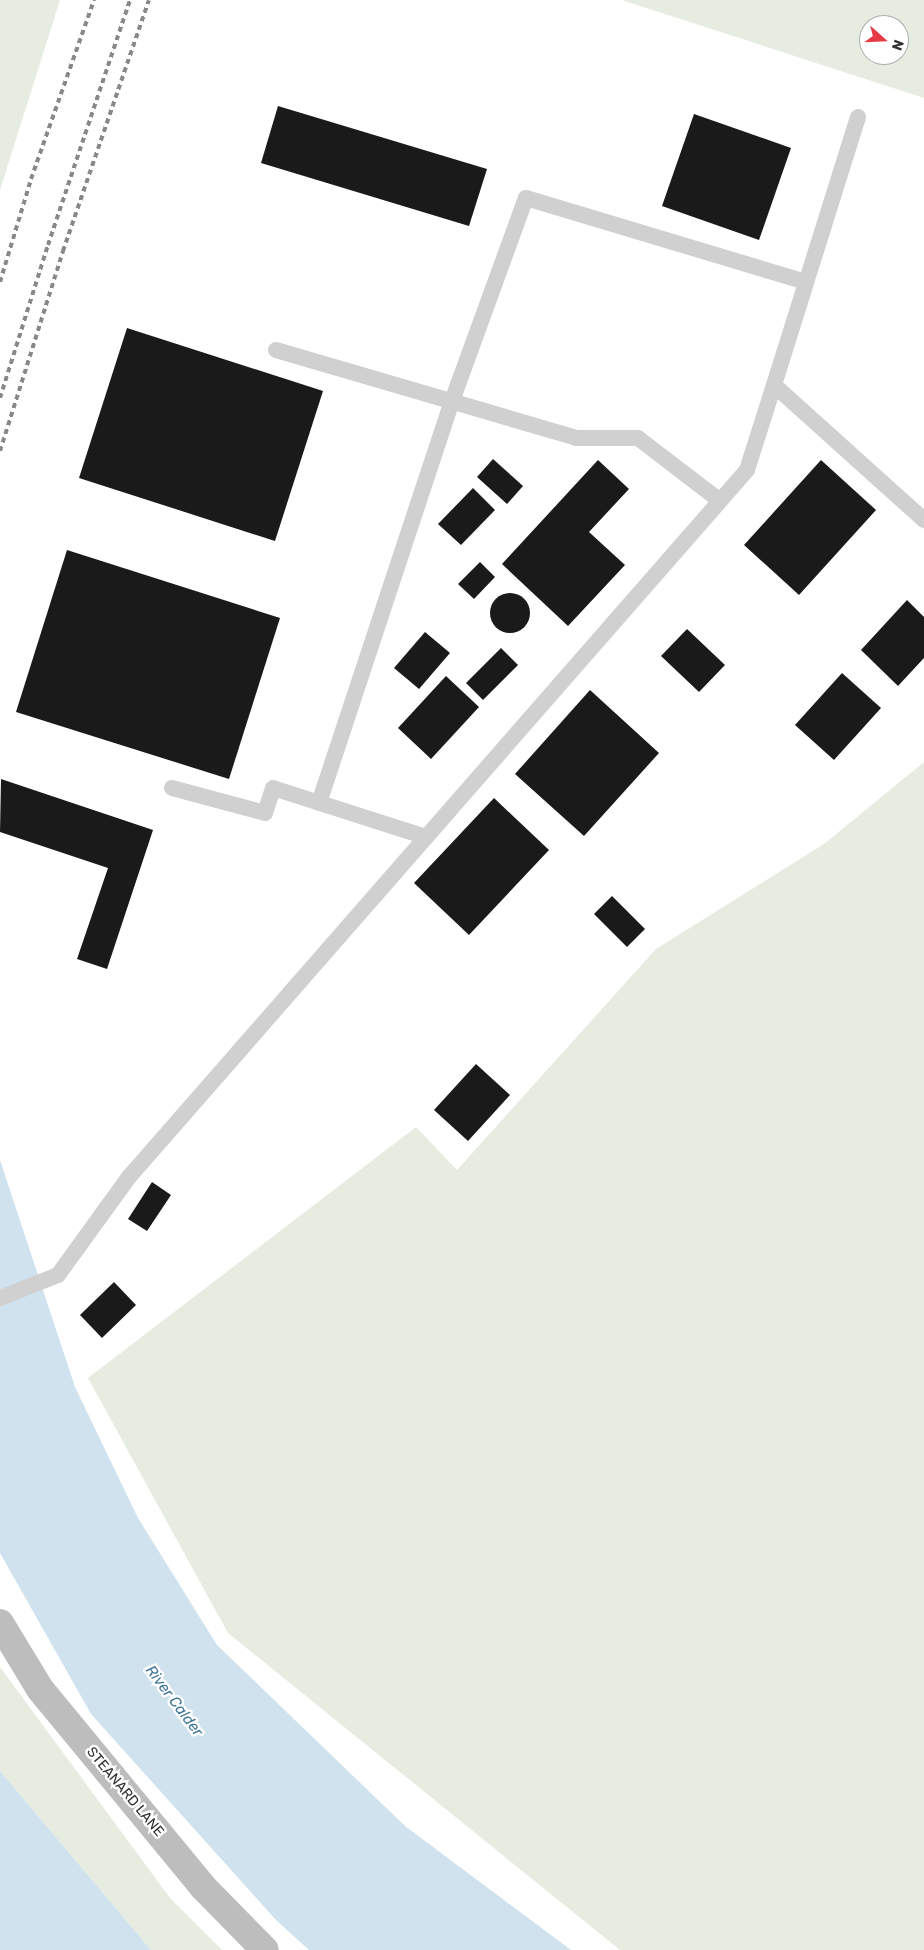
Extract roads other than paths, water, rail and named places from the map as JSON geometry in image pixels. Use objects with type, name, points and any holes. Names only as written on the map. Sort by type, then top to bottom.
[{"type":"street","name":"STEANARD LANE","points":[[0,1623],[40,1689],[203,1887],[265,1950]]},
{"type":"lane","points":[[0,1298],[58,1275],[129,1177],[746,470],[858,118]]},
{"type":"lane","points":[[319,803],[452,401],[526,198],[806,282]]},
{"type":"lane","points":[[276,350],[576,438],[638,438],[720,501]]},
{"type":"lane","points":[[774,385],[924,520]]},
{"type":"lane","points":[[172,788],[266,813],[273,788],[426,837]]},
{"type":"water","name":"River Calder","points":[[0,1160],[75,1387],[138,1518],[217,1645],[405,1826],[571,1950],[309,1950],[276,1920],[91,1714],[0,1553]]},
{"type":"water","points":[[0,1771],[151,1950],[0,1950]]},
{"type":"railway","points":[[0,282],[31,179],[94,0]]},
{"type":"railway","points":[[0,398],[48,245],[130,0]]},
{"type":"railway","points":[[0,451],[63,251],[149,0]]}]
